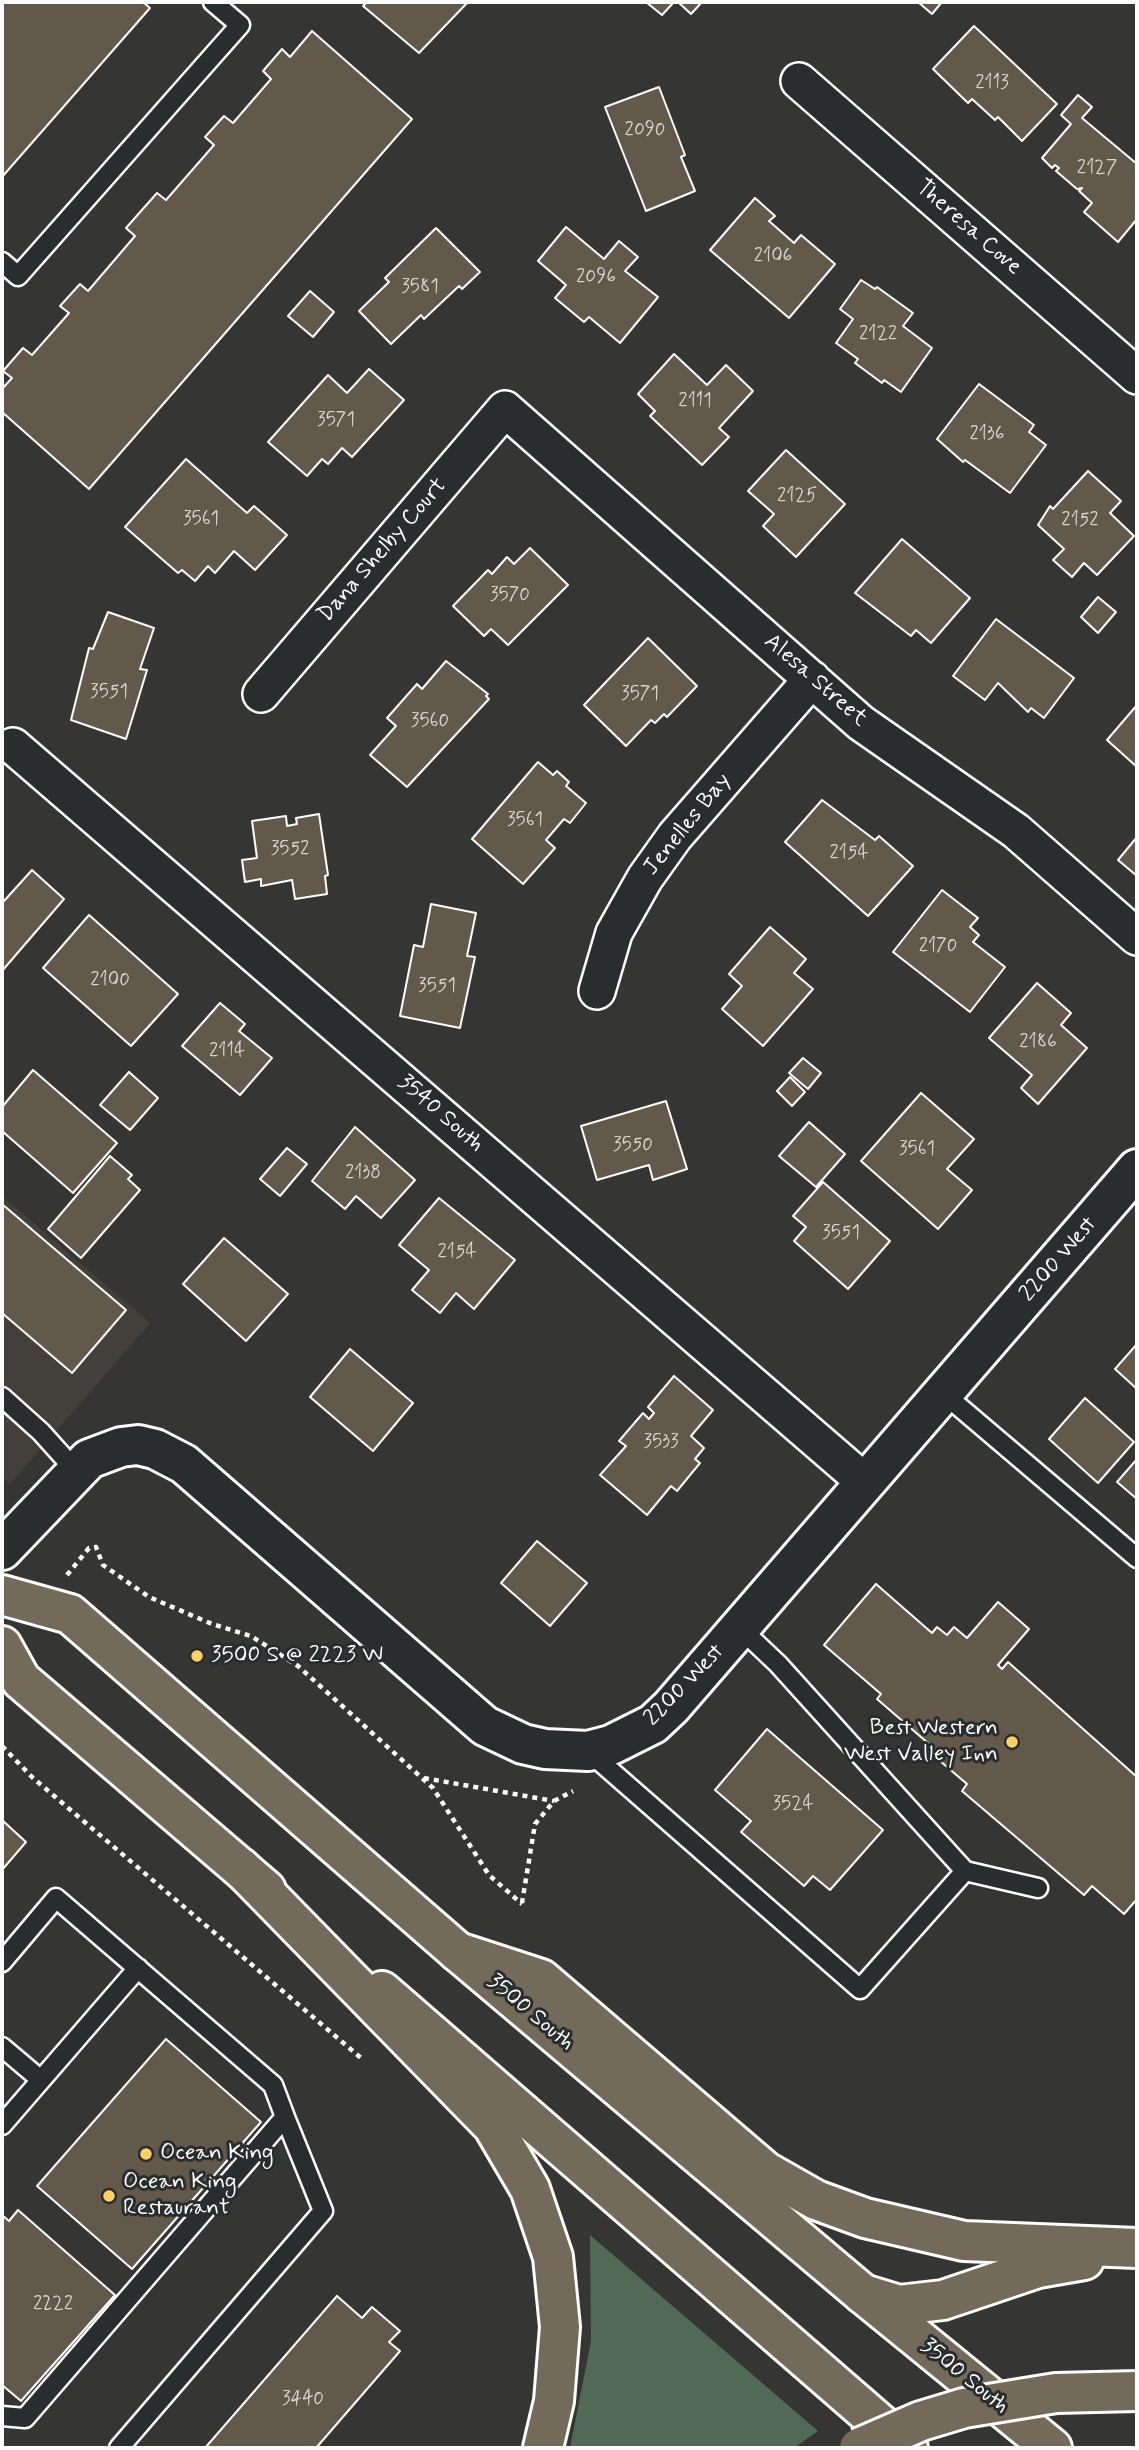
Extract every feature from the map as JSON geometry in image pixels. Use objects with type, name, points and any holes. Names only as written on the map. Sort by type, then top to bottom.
[{"type":"main road","name":"3500 South","points":[[2,1595],[70,1614],[458,1952],[863,2294],[1052,2448]]},
{"type":"main road","points":[[2,1646],[21,1681],[908,2448]]},
{"type":"main road","points":[[240,1868],[493,2126],[530,2189],[553,2258],[560,2316],[559,2362],[543,2448]]},
{"type":"main road","points":[[458,1952],[541,1979],[765,2171],[816,2200],[865,2218],[964,2241],[1137,2249]]},
{"type":"main road","points":[[863,2294],[899,2305],[943,2300],[1038,2268],[1137,2249]]},
{"type":"main road","points":[[859,2448],[921,2421],[964,2408],[1056,2393],[1137,2391]]},
{"type":"street","name":"Theresa Cove","points":[[799,81],[1137,376]]},
{"type":"street","name":"Alesa Street","points":[[505,409],[861,723],[1016,831],[1137,937]]},
{"type":"street","name":"Dana Shelby Court","points":[[261,694],[505,409]]},
{"type":"street","name":"Jenelles Bay","points":[[597,991],[614,933],[645,878],[675,836],[812,679]]},
{"type":"street","name":"3540 South","points":[[13,746],[866,1483]]},
{"type":"street","name":"2200 West","points":[[2,1550],[89,1460],[121,1447],[138,1445],[171,1454],[485,1726],[523,1744],[545,1749],[588,1751],[633,1736],[653,1724],[1136,1174]]},
{"type":"lane","points":[[2,262],[18,276],[240,25],[213,2]]},
{"type":"lane","points":[[943,1394],[1137,1558]]},
{"type":"lane","points":[[2,1397],[41,1432],[76,1471]]},
{"type":"lane","points":[[740,1628],[778,1664],[965,1871],[1038,1888]]},
{"type":"lane","points":[[588,1751],[860,1989],[965,1871]]},
{"type":"lane","points":[[2,1962],[57,1898],[272,2085],[323,2211],[119,2448]]},
{"type":"lane","points":[[2,2125],[138,1968]]},
{"type":"lane","points":[[2,2047],[41,2080]]},
{"type":"lane","points":[[2,2416],[25,2418],[285,2117]]},
{"type":"path","points":[[89,1548],[96,1547],[103,1564],[149,1597],[212,1624],[251,1636],[298,1666],[433,1788],[489,1875],[522,1904],[535,1824],[554,1801],[573,1791]]},
{"type":"path","points":[[2,1746],[32,1777],[361,2057]]},
{"type":"path","points":[[422,1777],[554,1801]]},
{"type":"shaded area","points":[[2,1196],[150,1323],[10,1484],[2,1476]]},
{"type":"green space","points":[[590,2235],[818,2431],[794,2448],[570,2448],[591,2341]]},
{"type":"building","points":[[2,2],[143,2],[150,8],[2,177]]},
{"type":"building","points":[[367,2],[468,2],[419,53],[363,6]]},
{"type":"building","points":[[646,2],[674,2],[662,15]]},
{"type":"building","points":[[678,2],[702,2],[691,14]]},
{"type":"building","points":[[918,2],[942,2],[932,14]]},
{"type":"building","points":[[974,26],[1057,104],[1022,141],[998,117],[995,120],[972,99],[968,103],[933,69]]},
{"type":"building","points":[[312,31],[412,119],[89,489],[2,412],[2,389],[12,378],[3,371],[23,348],[32,355],[69,313],[60,306],[80,284],[88,291],[135,236],[126,228],[157,193],[166,200],[214,145],[205,137],[224,116],[233,123],[271,79],[263,71],[282,49],[290,57]]},
{"type":"building","points":[[659,87],[685,155],[681,157],[695,191],[646,211],[605,107]]},
{"type":"building","points":[[1078,95],[1092,107],[1082,118],[1137,164],[1137,219],[1118,242],[1084,212],[1092,203],[1079,191],[1082,188],[1077,189],[1056,171],[1059,168],[1055,165],[1052,168],[1042,158],[1071,124],[1061,115]]},
{"type":"building","points":[[755,198],[775,216],[769,221],[794,243],[801,235],[835,264],[789,318],[710,250]]},
{"type":"building","points":[[566,227],[604,259],[619,241],[638,257],[625,271],[658,297],[620,343],[589,317],[584,322],[555,298],[566,285],[538,261]]},
{"type":"building","points":[[436,228],[480,272],[462,289],[459,286],[424,319],[421,315],[391,344],[359,311],[389,282],[385,278]]},
{"type":"building","points":[[861,280],[875,289],[877,287],[913,313],[903,326],[932,348],[901,392],[884,380],[882,383],[855,363],[858,359],[836,343],[853,319],[840,309]]},
{"type":"building","points":[[310,291],[334,312],[313,337],[288,316]]},
{"type":"building","points":[[674,354],[707,385],[726,365],[753,391],[719,428],[729,437],[702,465],[650,416],[655,411],[638,394]]},
{"type":"building","points":[[369,369],[404,400],[352,457],[342,448],[328,464],[322,459],[307,476],[268,442],[328,375],[347,393]]},
{"type":"building","points":[[979,384],[1034,425],[1029,432],[1046,445],[1010,493],[965,460],[963,462],[937,439]]},
{"type":"building","points":[[786,450],[845,504],[796,557],[763,526],[774,514],[748,491]]},
{"type":"building","points":[[186,459],[247,513],[254,506],[287,535],[255,570],[234,551],[215,573],[208,566],[195,581],[182,570],[178,573],[125,527]]},
{"type":"building","points":[[1088,471],[1121,501],[1110,513],[1134,536],[1097,575],[1084,563],[1072,577],[1053,560],[1064,549],[1038,525],[1050,506],[1053,509]]},
{"type":"building","points":[[902,539],[970,598],[931,643],[916,630],[911,636],[855,593]]},
{"type":"building","points":[[530,548],[568,585],[508,645],[491,629],[484,636],[453,606],[488,570],[492,574],[507,557],[514,564]]},
{"type":"building","points":[[1098,597],[1116,612],[1098,633],[1081,617]]},
{"type":"building","points":[[108,612],[154,628],[140,669],[147,670],[126,739],[71,720],[89,648],[93,649]]},
{"type":"building","points":[[996,619],[1074,678],[1044,718],[1031,708],[1028,712],[998,683],[985,700],[953,676]]},
{"type":"building","points":[[648,638],[697,686],[667,717],[664,714],[655,723],[651,720],[626,746],[584,705]]},
{"type":"building","points":[[446,661],[488,694],[486,696],[489,699],[407,787],[370,755],[396,726],[387,718],[417,684],[422,689]]},
{"type":"building","points":[[1137,705],[1137,767],[1107,740]]},
{"type":"building","points":[[538,762],[553,775],[557,771],[569,782],[566,786],[586,803],[570,823],[564,819],[546,840],[555,848],[523,884],[472,839]]},
{"type":"building","points":[[822,800],[875,840],[879,836],[913,866],[868,916],[785,842]]},
{"type":"building","points":[[319,814],[328,875],[325,876],[327,894],[295,899],[292,880],[261,886],[261,879],[245,882],[242,860],[257,858],[252,821],[286,816],[287,826],[297,824],[296,818]]},
{"type":"building","points":[[1137,837],[1137,876],[1118,860]]},
{"type":"building","points":[[32,870],[64,899],[2,971],[2,899],[4,901]]},
{"type":"building","points":[[942,890],[978,918],[970,927],[979,935],[973,942],[1005,967],[970,1012],[893,952]]},
{"type":"building","points":[[431,904],[476,913],[467,956],[475,957],[460,1028],[400,1016],[414,945],[423,947]]},
{"type":"building","points":[[89,915],[178,994],[131,1046],[43,968]]},
{"type":"building","points":[[770,927],[806,959],[794,973],[813,989],[763,1046],[722,1009],[742,986],[729,974]]},
{"type":"building","points":[[1037,983],[1071,1013],[1061,1025],[1087,1048],[1038,1104],[1021,1088],[1032,1075],[989,1038]]},
{"type":"building","points":[[220,1003],[245,1024],[239,1031],[272,1058],[240,1095],[182,1046]]},
{"type":"building","points":[[803,1058],[821,1073],[808,1089],[789,1073]]},
{"type":"building","points":[[33,1070],[117,1143],[73,1193],[2,1131],[2,1107]]},
{"type":"building","points":[[129,1072],[158,1098],[130,1130],[100,1105]]},
{"type":"building","points":[[790,1077],[805,1092],[792,1106],[777,1091]]},
{"type":"building","points":[[921,1093],[974,1139],[947,1169],[972,1190],[938,1229],[861,1161]]},
{"type":"building","points":[[666,1101],[687,1169],[653,1180],[649,1165],[597,1180],[581,1126]]},
{"type":"building","points":[[809,1122],[845,1154],[816,1187],[779,1156]]},
{"type":"building","points":[[355,1127],[415,1180],[381,1218],[356,1196],[345,1209],[312,1181]]},
{"type":"building","points":[[287,1148],[307,1164],[280,1196],[260,1179]]},
{"type":"building","points":[[110,1156],[132,1175],[128,1179],[140,1190],[81,1258],[48,1229]]},
{"type":"building","points":[[823,1182],[890,1241],[848,1289],[794,1241],[806,1227],[793,1216]]},
{"type":"building","points":[[439,1198],[515,1260],[474,1309],[456,1293],[440,1313],[412,1290],[429,1270],[399,1245]]},
{"type":"building","points":[[2,1204],[126,1310],[72,1373],[2,1313]]},
{"type":"building","points":[[224,1238],[288,1294],[246,1341],[183,1284]]},
{"type":"building","points":[[1137,1344],[1137,1389],[1115,1369]]},
{"type":"building","points":[[350,1349],[413,1403],[373,1451],[310,1397]]},
{"type":"building","points":[[674,1376],[713,1410],[691,1436],[704,1448],[695,1459],[700,1463],[677,1491],[671,1486],[647,1515],[600,1475],[626,1446],[619,1441],[643,1413],[649,1419],[654,1413],[648,1407]]},
{"type":"building","points":[[1085,1398],[1134,1442],[1098,1483],[1049,1439]]},
{"type":"building","points":[[1137,1459],[1137,1499],[1117,1482]]},
{"type":"building","points":[[537,1541],[587,1583],[550,1626],[501,1583]]},
{"type":"building","name":"Best Western West Valley Inn","points":[[876,1584],[932,1633],[937,1627],[947,1635],[954,1627],[967,1638],[998,1602],[1029,1629],[998,1665],[1002,1669],[1008,1662],[1137,1777],[1137,1899],[1124,1914],[1092,1886],[1084,1895],[962,1791],[967,1784],[933,1755],[936,1750],[877,1699],[881,1694],[824,1645]]},
{"type":"building","points":[[767,1729],[883,1830],[830,1890],[813,1876],[804,1886],[741,1832],[751,1821],[715,1790]]},
{"type":"building","points":[[2,1820],[26,1842],[2,1870]]},
{"type":"building","points":[[166,2039],[261,2122],[132,2269],[37,2186]]},
{"type":"building","points":[[18,2210],[115,2295],[21,2401],[2,2385],[2,2215],[9,2221]]},
{"type":"building","points":[[337,2296],[362,2318],[372,2307],[400,2331],[389,2342],[400,2351],[316,2448],[205,2448]]},
{"type":"place","name":"3500 S @ 2223 W","points":[[197,1656]]},
{"type":"place","name":"Best Western West Valley Inn","points":[[1012,1742]]},
{"type":"place","name":"Ocean King","points":[[146,2154]]},
{"type":"place","name":"Ocean King Restaurant","points":[[109,2196]]}]
